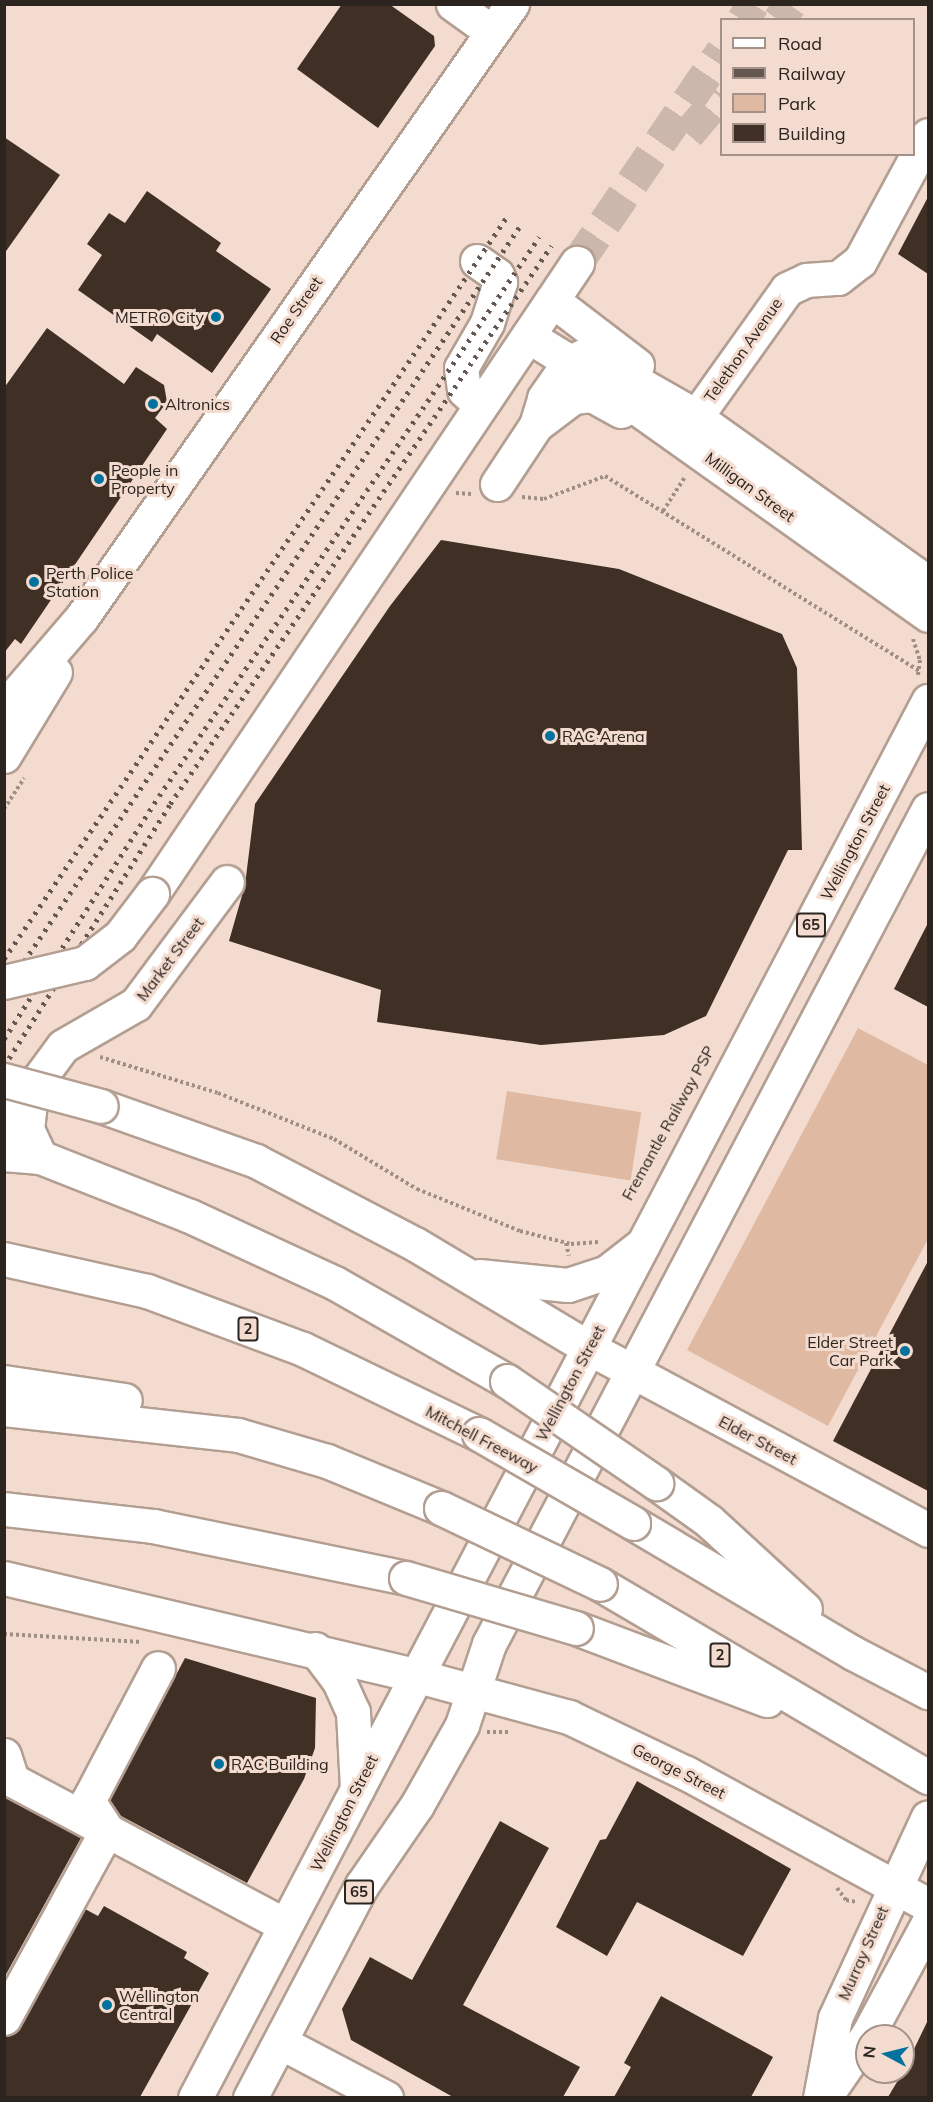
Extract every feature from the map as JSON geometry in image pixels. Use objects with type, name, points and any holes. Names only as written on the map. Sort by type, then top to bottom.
[{"type":"main road","points":[[453,4],[492,32]]},
{"type":"main road","name":"Roe Street","points":[[4,708],[82,617],[512,4]]},
{"type":"main road","name":"Telethon Avenue","points":[[702,452],[691,433],[691,415],[787,289],[806,280],[838,278],[855,267],[928,135]]},
{"type":"main road","points":[[477,261],[497,274],[500,282],[487,323],[461,368],[464,390],[480,405]]},
{"type":"main road","points":[[4,982],[85,963],[120,936],[152,894],[578,263]]},
{"type":"main road","points":[[552,300],[622,352],[691,415]]},
{"type":"main road","name":"Milligan Street","points":[[528,336],[926,603]]},
{"type":"main road","name":"Milligan Street","points":[[569,362],[583,356],[596,359],[691,415],[926,603]]},
{"type":"main road","points":[[490,492],[536,425],[544,398],[569,362]]},
{"type":"main road","points":[[536,425],[573,397],[592,395],[661,439],[702,452]]},
{"type":"main road","name":"Roe Street","points":[[4,756],[69,648],[82,617]]},
{"type":"main road","name":"Wellington Street","points":[[195,2097],[357,1789],[414,1675],[643,1244],[921,685]]},
{"type":"main road","name":"65","points":[[250,2097],[362,1885],[417,1805],[462,1725],[489,1644],[928,809]]},
{"type":"main road","name":"Market Street","points":[[4,1126],[18,1083],[63,1046],[136,1004],[227,882]]},
{"type":"main road","points":[[4,1154],[40,1157],[27,1129],[18,1083]]},
{"type":"main road","name":"Elder Street","points":[[18,1083],[101,1106],[256,1161],[465,1274],[632,1372],[928,1530]]},
{"type":"main road","name":"2","points":[[40,1157],[190,1215],[335,1283],[507,1381],[709,1521],[853,1653]]},
{"type":"main road","points":[[465,1274],[568,1286],[607,1272],[643,1244]]},
{"type":"main road","name":"Mitchell Freeway","points":[[4,1259],[147,1291],[303,1349],[479,1434],[853,1653],[928,1692]]},
{"type":"main road","points":[[4,1382],[172,1410],[238,1435]]},
{"type":"main road","name":"2","points":[[4,1408],[238,1435],[327,1461],[441,1508],[600,1584],[839,1727],[923,1774]]},
{"type":"main road","points":[[4,1509],[153,1526],[406,1578],[576,1628],[839,1727]]},
{"type":"main road","name":"George Street","points":[[4,1578],[315,1649],[569,1717],[686,1773],[928,1905]]},
{"type":"main road","points":[[315,1649],[339,1681],[353,1712],[357,1789]]},
{"type":"main road","points":[[107,1830],[88,1801],[158,1668]]},
{"type":"main road","points":[[4,1755],[12,1780],[285,1925],[318,1914],[362,1885]]},
{"type":"main road","name":"Murray Street","points":[[822,2097],[835,2018],[928,1817]]},
{"type":"main road","points":[[4,2018],[107,1830]]},
{"type":"main road","points":[[873,2024],[928,1923]]},
{"type":"main road","points":[[280,2042],[386,2097]]},
{"type":"main road","points":[[822,2097],[855,2052]]},
{"type":"path","points":[[663,511],[702,452]]},
{"type":"path","points":[[490,492],[544,499],[605,476],[663,511],[921,685]]},
{"type":"path","points":[[921,685],[919,653],[909,634],[926,603]]},
{"type":"path","points":[[63,1046],[232,1097],[334,1139],[427,1194],[520,1231],[571,1244],[608,1239]]},
{"type":"green space","points":[[858,1028],[928,1065],[928,1239],[828,1426],[687,1350]]},
{"type":"green space","points":[[507,1091],[641,1112],[631,1180],[496,1159]]},
{"type":"building","points":[[342,4],[389,4],[434,36],[435,46],[378,128],[297,69]]},
{"type":"building","points":[[4,137],[60,175],[4,254]]},
{"type":"building","points":[[147,191],[221,243],[216,251],[271,289],[212,373],[157,334],[152,342],[78,290],[102,255],[87,244],[109,213],[125,223]]},
{"type":"building","points":[[928,197],[928,274],[898,254]]},
{"type":"building","points":[[47,328],[124,384],[136,367],[164,385],[167,402],[155,418],[167,429],[21,644],[15,639],[4,653],[4,388]]},
{"type":"building","name":"RAC Arena","points":[[441,540],[619,569],[782,634],[797,668],[802,850],[788,850],[706,1016],[664,1035],[541,1045],[377,1022],[381,990],[229,941],[245,885],[255,804],[390,606]]},
{"type":"building","points":[[928,923],[928,1007],[894,989]]},
{"type":"building","name":"Elder Street Car Park","points":[[928,1261],[928,1491],[833,1441]]},
{"type":"building","name":"RAC Building","points":[[185,1658],[316,1698],[315,1748],[304,1779],[247,1883],[121,1816],[110,1800]]},
{"type":"building","points":[[637,1781],[791,1869],[743,1956],[637,1902],[607,1956],[556,1927],[600,1840],[606,1839]]},
{"type":"building","points":[[4,1797],[81,1838],[4,1978]]},
{"type":"building","points":[[500,1821],[549,1848],[463,2005],[580,2067],[563,2097],[453,2097],[351,2040],[342,2009],[370,1957],[412,1980]]},
{"type":"building","name":"Wellington Central","points":[[104,1906],[187,1952],[184,1958],[209,1973],[140,2097],[4,2097],[4,2037],[20,2027],[85,1909],[98,1916]]},
{"type":"building","points":[[661,1996],[773,2057],[751,2097],[614,2097],[631,2067],[624,2063]]},
{"type":"building","points":[[928,2020],[928,2097],[888,2097],[896,2084],[915,2084],[915,2047]]},
{"type":"tunnel","points":[[744,18],[753,4]]},
{"type":"tunnel","points":[[780,18],[790,4]]},
{"type":"tunnel","points":[[577,263],[720,54]]},
{"type":"tunnel","points":[[688,134],[720,96]]},
{"type":"railway","points":[[4,959],[508,215]]},
{"type":"railway","points":[[4,991],[522,223]]},
{"type":"railway","points":[[4,1039],[159,796],[539,237]]},
{"type":"railway","points":[[4,1066],[170,804],[551,246]]},
{"type":"place","name":"METRO City","points":[[216,317]]},
{"type":"place","name":"Altronics","points":[[153,404]]},
{"type":"place","name":"People in Property","points":[[99,479]]},
{"type":"place","name":"Perth Police Station","points":[[34,582]]},
{"type":"place","name":"RAC Arena","points":[[550,736]]},
{"type":"place","name":"Elder Street Car Park","points":[[905,1351]]},
{"type":"place","name":"RAC Building","points":[[219,1764]]},
{"type":"place","name":"Wellington Central","points":[[107,2005]]}]
